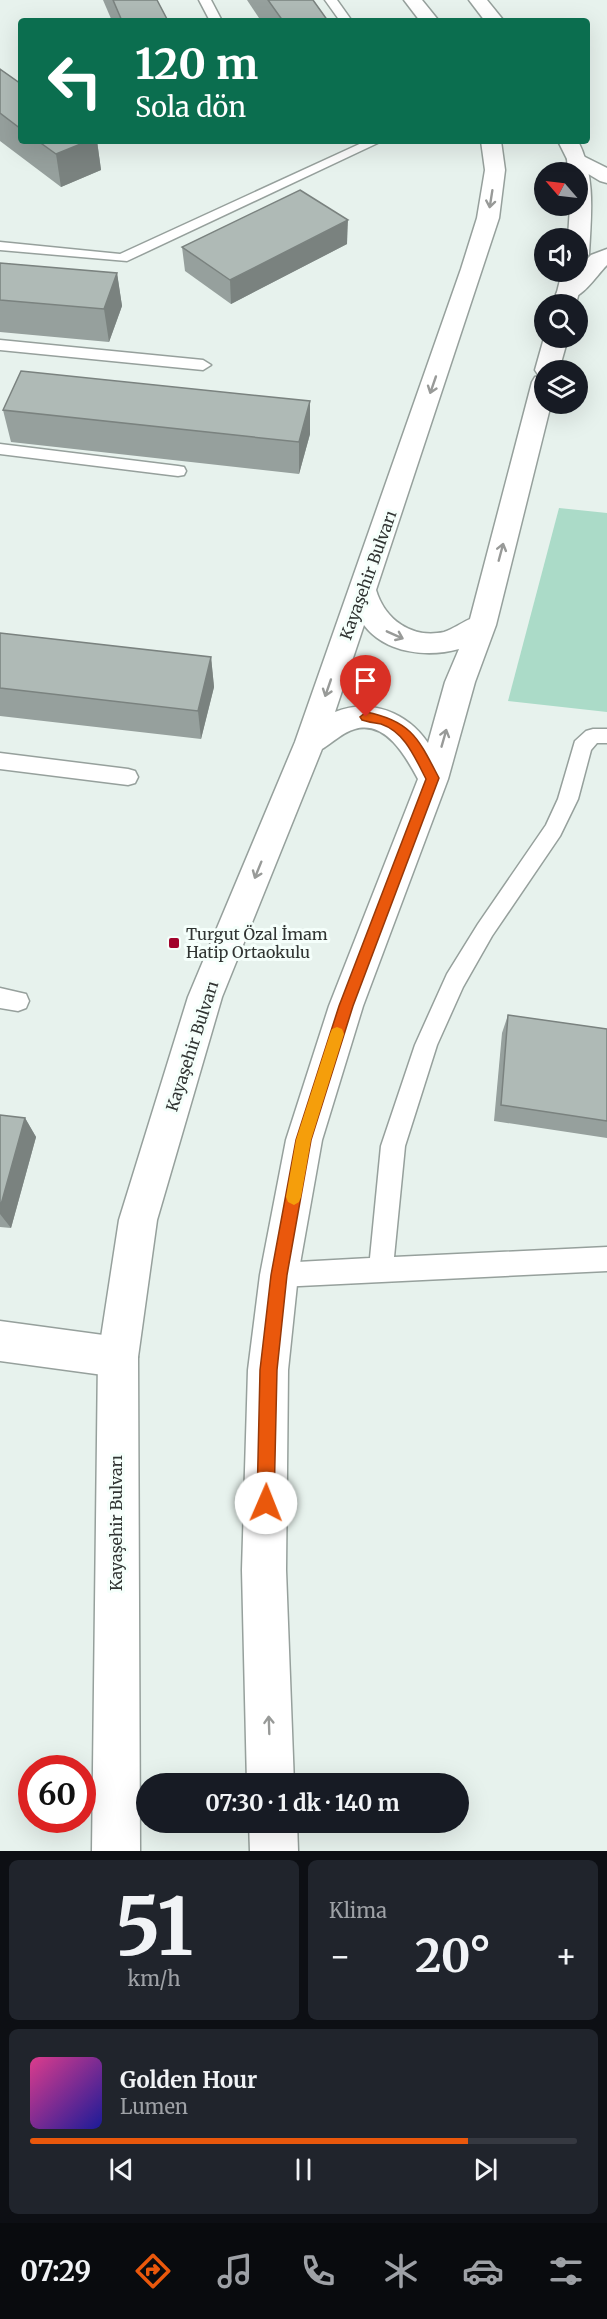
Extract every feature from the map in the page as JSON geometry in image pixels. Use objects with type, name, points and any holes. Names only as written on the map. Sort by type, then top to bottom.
[{"type":"main road","points":[[413,0],[428,18]]},
{"type":"main road","points":[[478,0],[493,18]]},
{"type":"main road","name":"Kayaşehir Bulvarı","points":[[116,1851],[118,1357],[138,1220],[205,997],[310,742],[488,218],[495,170],[491,144]]},
{"type":"main road","points":[[573,150],[607,177]]},
{"type":"main road","points":[[573,150],[581,202],[580,228]]},
{"type":"main road","points":[[570,294],[599,260],[607,256]]},
{"type":"main road","points":[[271,1773],[264,1570],[268,1370],[279,1275],[304,1140],[346,1006],[433,778],[460,682],[482,625],[536,414]]},
{"type":"main road","points":[[362,590],[370,612],[387,632],[408,640],[430,643],[452,640],[482,625]]},
{"type":"main road","points":[[310,742],[348,719],[366,717],[384,720],[398,727],[411,740],[433,778]]},
{"type":"main road","points":[[0,1341],[118,1357]]},
{"type":"main road","points":[[273,1833],[274,1851]]},
{"type":"lane","points":[[205,0],[214,18]]},
{"type":"lane","points":[[331,0],[344,18]]},
{"type":"lane","points":[[0,246],[122,258],[369,144]]},
{"type":"lane","points":[[0,345],[203,365]]},
{"type":"lane","points":[[0,449],[178,471]]},
{"type":"lane","points":[[381,1270],[393,1146],[426,1046],[455,981],[484,930],[553,830],[568,799],[582,746],[594,736],[607,736]]},
{"type":"lane","points":[[0,761],[128,777]]},
{"type":"lane","points":[[279,1275],[607,1259]]},
{"type":"green space","points":[[559,508],[607,513],[607,712],[508,701]]},
{"type":"building","points":[[113,0],[157,0],[166,18],[121,18]]},
{"type":"building","points":[[268,0],[313,0],[326,18],[281,18]]},
{"type":"building","points":[[0,69],[18,82],[18,127],[0,113]]},
{"type":"building","points":[[42,144],[81,144],[56,154]]},
{"type":"building","points":[[300,190],[348,220],[230,280],[182,247]]},
{"type":"building","points":[[0,263],[117,273],[104,309],[0,300]]},
{"type":"building","points":[[21,371],[310,401],[299,442],[3,410]]},
{"type":"building","points":[[0,633],[211,657],[198,711],[0,688]]},
{"type":"building","points":[[508,1015],[607,1029],[607,1121],[501,1105]]},
{"type":"building","points":[[0,1115],[25,1118],[0,1208]]},
{"type":"slow traffic","points":[[294,1197],[304,1140],[337,1034]]},
{"type":"place","name":"Turgut Özal İmam Hatip Ortaokulu","points":[[174,943]]},
{"type":"route","points":[[266,1503],[268,1370],[279,1275],[304,1140],[346,1006],[433,778],[411,740],[398,727],[384,720],[366,717]]}]
